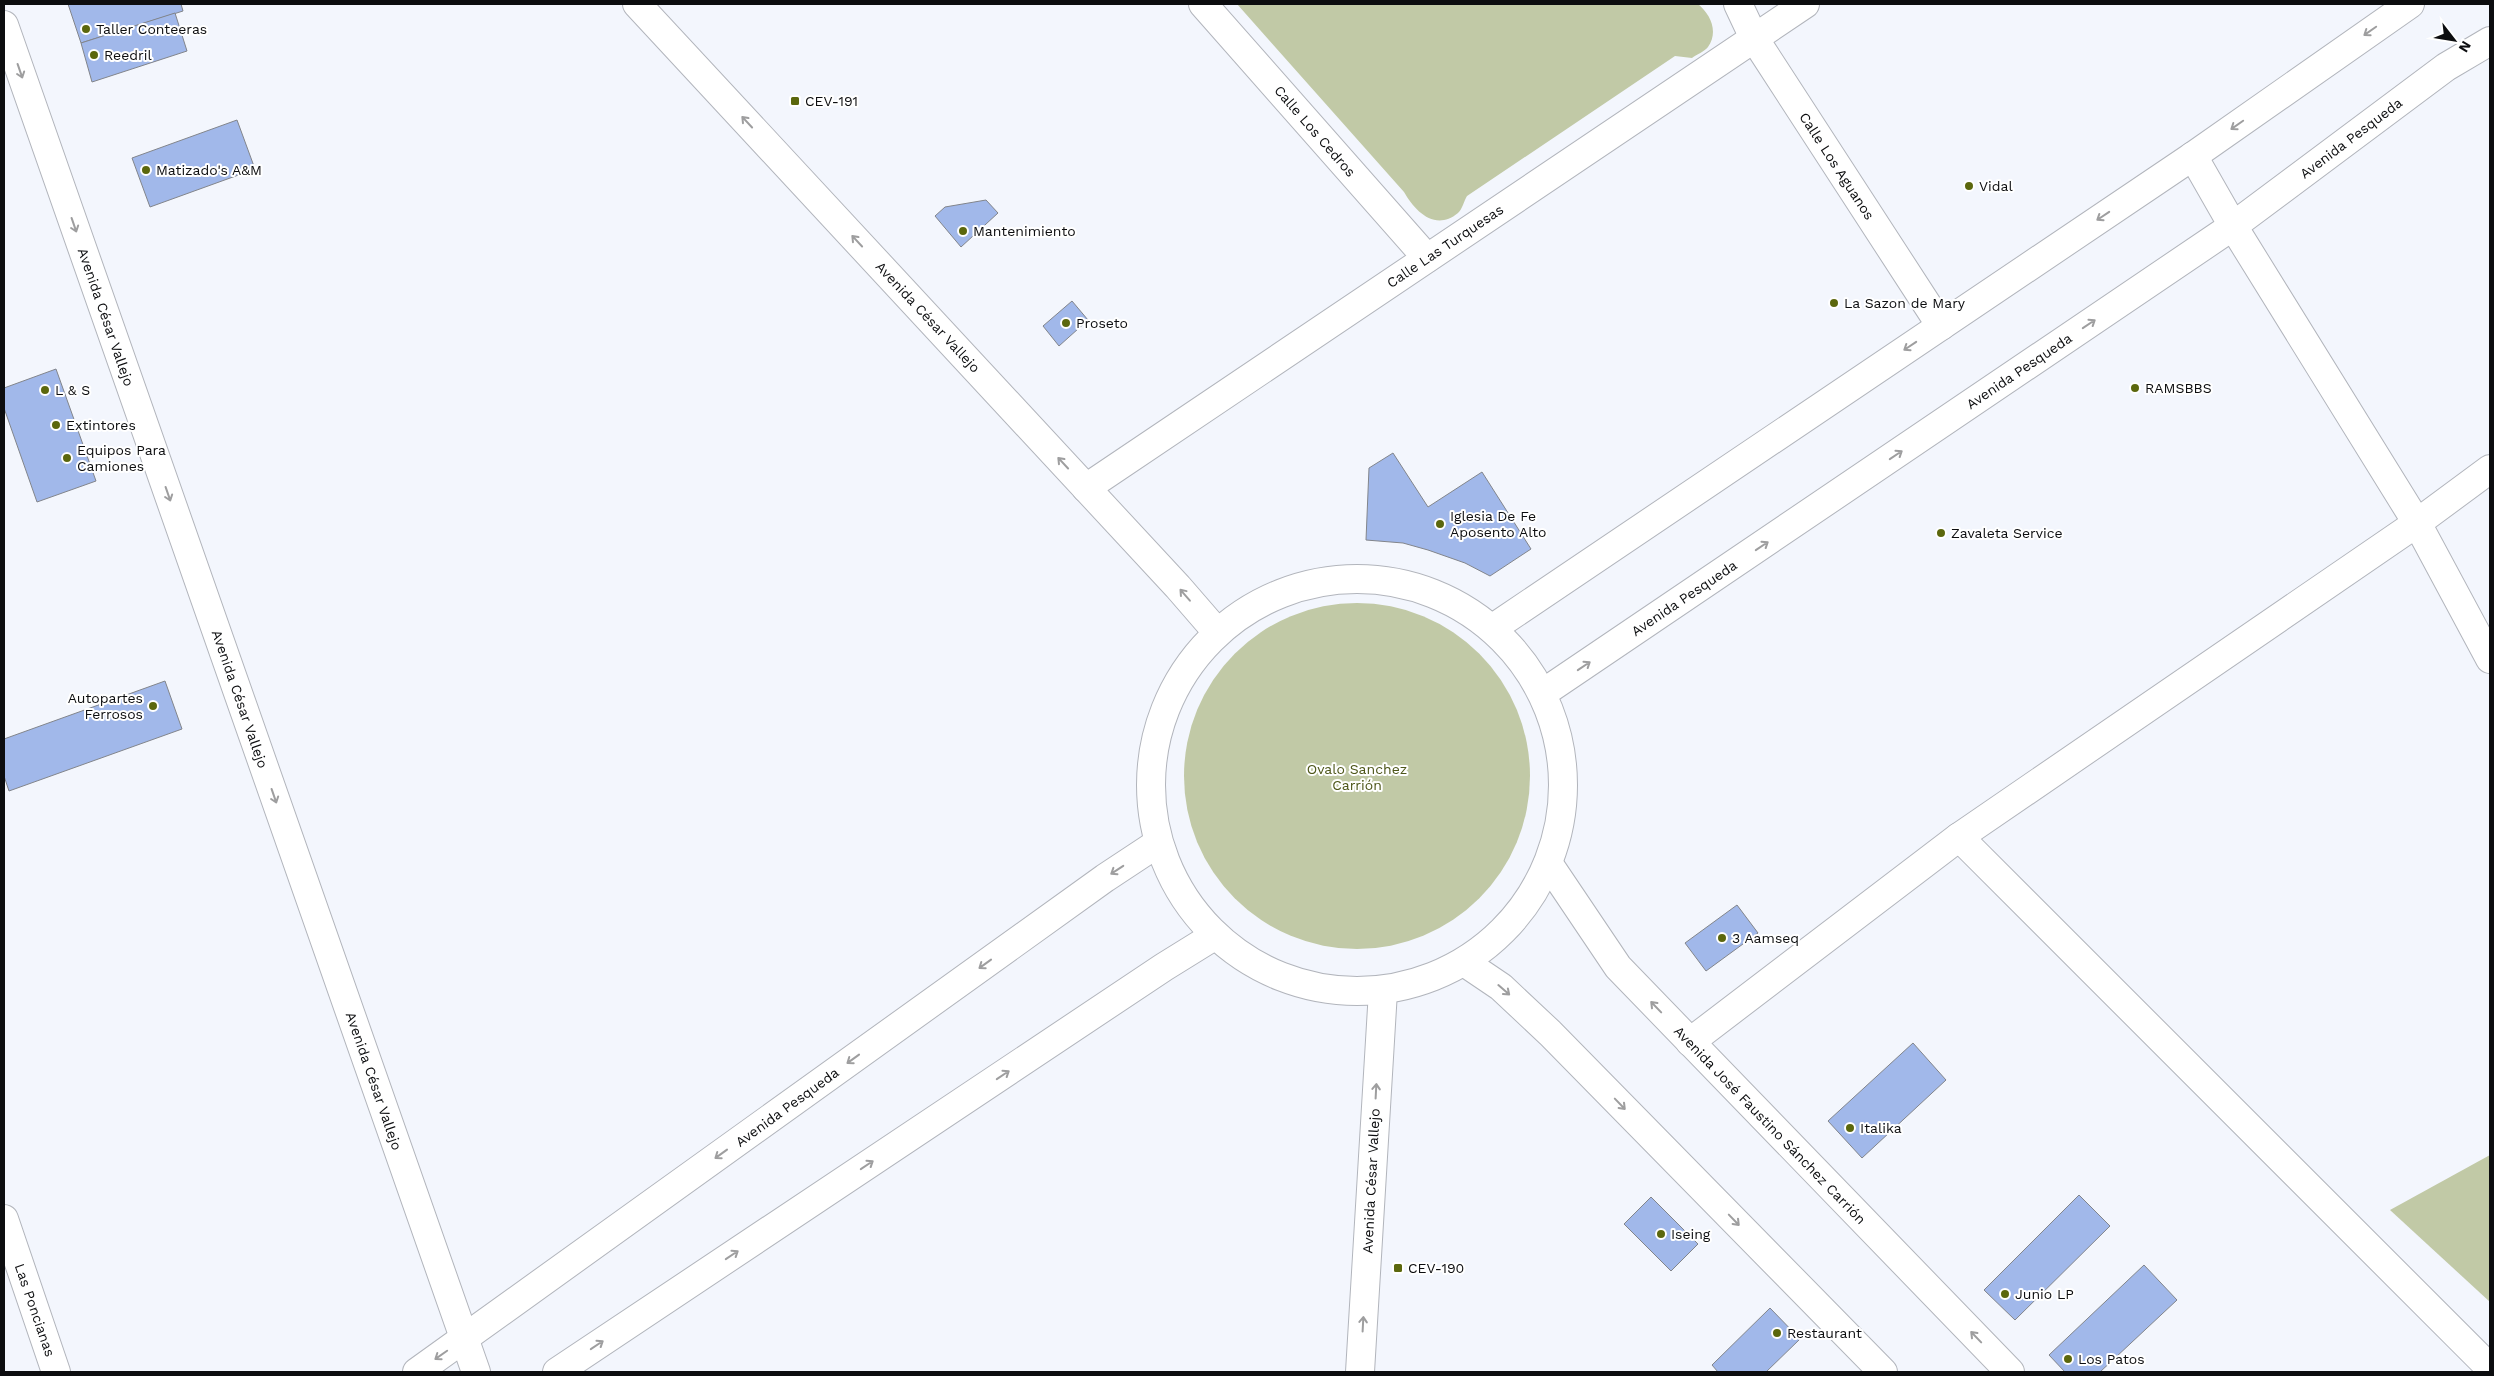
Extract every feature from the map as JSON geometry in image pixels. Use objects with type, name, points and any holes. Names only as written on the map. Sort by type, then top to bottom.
[{"type":"main road","name":"Avenida César Vallejo","points":[[637,4],[1217,632]]},
{"type":"main road","name":"Calle Los Cedros","points":[[1203,4],[1427,258]]},
{"type":"main road","name":"Calle Los Aguanos","points":[[1738,4],[1754,38],[1940,326]]},
{"type":"main road","name":"Calle Las Turquesas","points":[[1086,488],[1804,4]]},
{"type":"main road","points":[[1493,628],[2193,156],[2405,5]]},
{"type":"main road","name":"Avenida César Vallejo","points":[[4,25],[476,1372]]},
{"type":"main road","name":"Avenida Pesqueda","points":[[1543,693],[2233,226],[2446,67],[2490,41]]},
{"type":"main road","points":[[2193,156],[2233,226],[2417,523],[2490,659]]},
{"type":"main road","points":[[1690,1042],[1960,837],[2417,523],[2490,469]]},
{"type":"main road","points":[[1385,579],[1442,596],[1493,628],[1521,658],[1543,693],[1558,734],[1563,778],[1560,821],[1548,863],[1522,908],[1499,935],[1464,962],[1425,981],[1383,991],[1322,990],[1264,971],[1214,936],[1179,893],[1158,843],[1150,798],[1152,751],[1165,707],[1187,667],[1217,632],[1267,598],[1325,580],[1385,579]]},
{"type":"main road","points":[[1960,837],[2486,1367]]},
{"type":"main road","name":"Avenida Pesqueda","points":[[417,1372],[1105,878],[1158,843]]},
{"type":"main road","name":"Avenida José Faustino Sánchez Carrión","points":[[1548,863],[1618,967],[2010,1372]]},
{"type":"main road","points":[[556,1372],[1164,966],[1214,936]]},
{"type":"main road","points":[[1464,962],[1501,987],[1550,1032],[1883,1372]]},
{"type":"main road","name":"Avenida César Vallejo","points":[[1360,1372],[1383,991]]},
{"type":"main road","name":"Las Poncianas","points":[[4,1219],[56,1372]]},
{"type":"green space","points":[[1237,4],[1698,4],[1712,23],[1713,35],[1708,47],[1703,51],[1692,58],[1675,56],[1467,196],[1458,213],[1450,218],[1434,220],[1426,217],[1414,206],[1404,192]]},
{"type":"green space","name":"Ovalo Sanchez Carrión","points":[[1357,603],[1391,606],[1407,610],[1439,623],[1467,642],[1491,666],[1510,694],[1523,726],[1527,742],[1530,776],[1527,810],[1523,826],[1510,858],[1491,886],[1467,910],[1439,929],[1407,942],[1391,946],[1357,949],[1323,946],[1307,942],[1275,929],[1247,910],[1223,886],[1204,858],[1191,826],[1187,810],[1184,776],[1187,742],[1191,726],[1204,694],[1223,666],[1247,642],[1275,623],[1307,610],[1323,606]]},
{"type":"green space","points":[[2490,1155],[2490,1302],[2390,1210]]},
{"type":"building","points":[[68,4],[181,4],[183,11],[81,43]]},
{"type":"building","points":[[175,13],[187,51],[92,82],[81,43]]},
{"type":"building","points":[[237,120],[255,169],[150,207],[132,158]]},
{"type":"building","name":"Mantenimiento","points":[[986,200],[998,213],[961,247],[935,216],[945,207]]},
{"type":"building","name":"Proseto","points":[[1072,301],[1088,320],[1059,346],[1043,326]]},
{"type":"building","points":[[56,369],[96,481],[37,502],[4,408],[4,388]]},
{"type":"building","name":"Iglesia De Fe Aposento Alto","points":[[1393,453],[1428,507],[1482,472],[1531,549],[1490,576],[1465,563],[1428,550],[1403,543],[1366,540],[1369,468]]},
{"type":"building","points":[[165,681],[182,729],[9,791],[4,776],[4,739]]},
{"type":"building","name":"3 Aamseq","points":[[1737,905],[1758,933],[1706,971],[1685,943]]},
{"type":"building","points":[[1913,1043],[1946,1080],[1862,1158],[1828,1121]]},
{"type":"building","points":[[2079,1195],[2110,1226],[2015,1320],[1984,1290]]},
{"type":"building","name":"Iseing","points":[[1651,1197],[1698,1244],[1671,1271],[1624,1224]]},
{"type":"building","points":[[2144,1265],[2177,1300],[2100,1372],[2065,1372],[2049,1355]]},
{"type":"building","points":[[1770,1308],[1800,1339],[1766,1372],[1718,1372],[1712,1365]]},
{"type":"place","name":"Taller Conteeras","points":[[86,29]]},
{"type":"place","name":"Reedril","points":[[94,55]]},
{"type":"place","name":"CEV-191","points":[[795,101]]},
{"type":"place","name":"Matizado's A&M","points":[[146,170]]},
{"type":"place","name":"Vidal","points":[[1969,186]]},
{"type":"place","name":"Mantenimiento","points":[[963,231]]},
{"type":"place","name":"La Sazon de Mary","points":[[1834,303]]},
{"type":"place","name":"Proseto","points":[[1066,323]]},
{"type":"place","name":"RAMSBBS","points":[[2135,388]]},
{"type":"place","name":"L & S","points":[[45,390]]},
{"type":"place","name":"Extintores","points":[[56,425]]},
{"type":"place","name":"Equipos Para Camiones","points":[[67,458]]},
{"type":"place","name":"Iglesia De Fe Aposento Alto","points":[[1440,524]]},
{"type":"place","name":"Zavaleta Service","points":[[1941,533]]},
{"type":"place","name":"Autopartes Ferrosos","points":[[153,706]]},
{"type":"place","name":"3 Aamseq","points":[[1722,938]]},
{"type":"place","name":"Italika","points":[[1850,1128]]},
{"type":"place","name":"Iseing","points":[[1661,1234]]},
{"type":"place","name":"CEV-190","points":[[1398,1268]]},
{"type":"place","name":"Junio LP","points":[[2005,1294]]},
{"type":"place","name":"Restaurant","points":[[1777,1333]]},
{"type":"place","name":"Los Patos","points":[[2068,1359]]}]
